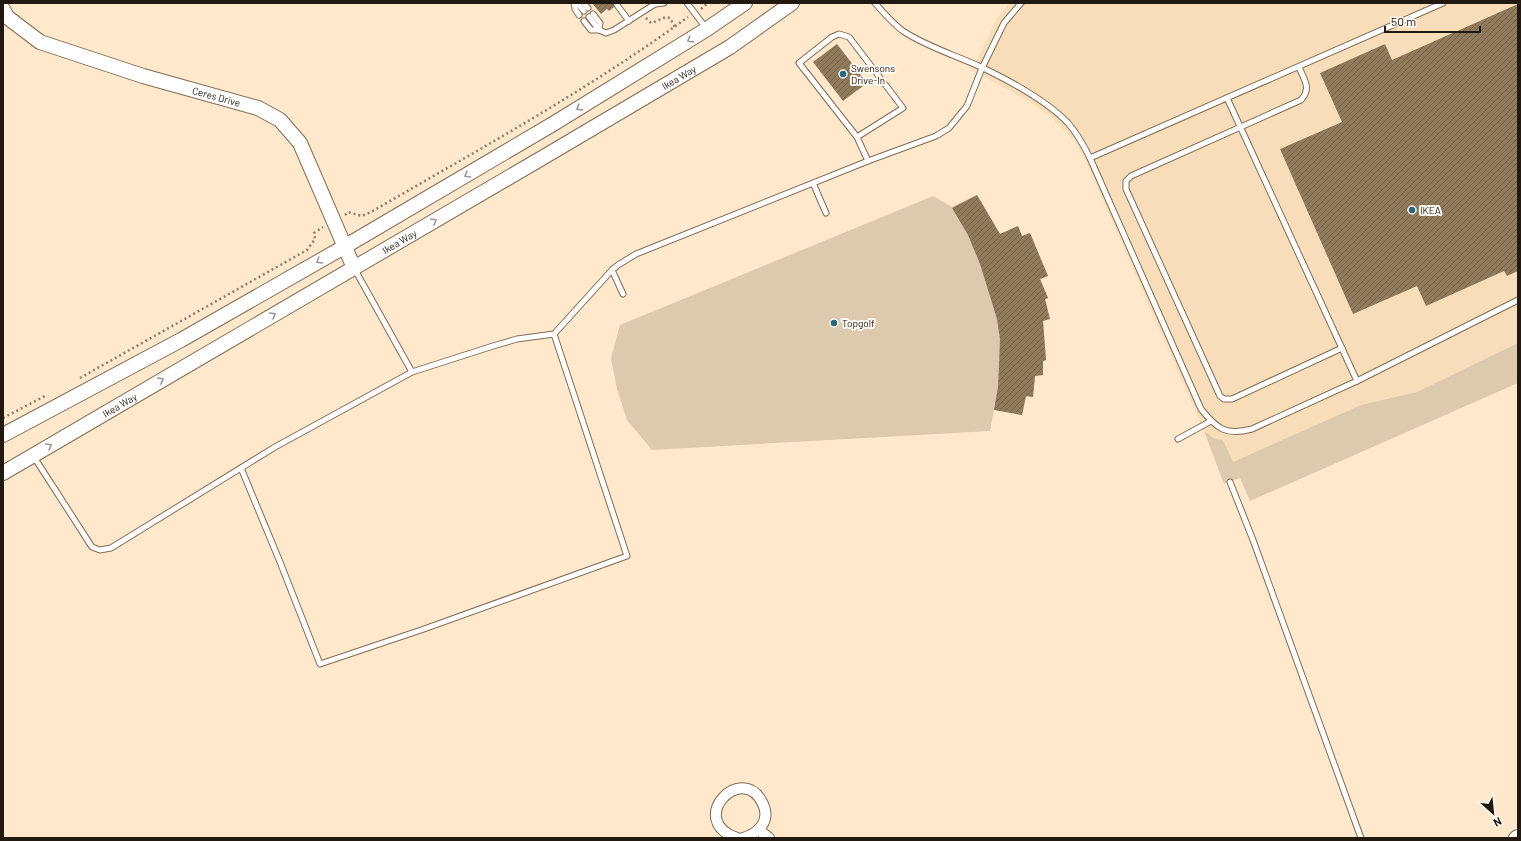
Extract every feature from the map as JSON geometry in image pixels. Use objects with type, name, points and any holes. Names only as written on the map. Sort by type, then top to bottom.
[{"type":"main road","points":[[3,435],[180,340],[344,247],[553,124],[707,29],[746,3]]},
{"type":"main road","name":"Ikea Way","points":[[3,473],[730,47],[792,3]]},
{"type":"main road","name":"Ceres Drive","points":[[4,15],[40,42],[143,76],[258,108],[280,120],[300,143],[354,268]]},
{"type":"street","points":[[737,838],[729,835],[721,829],[717,818],[717,809],[720,800],[731,791],[740,789],[750,790],[761,799],[765,808],[765,818],[759,830],[751,836],[743,838]]},
{"type":"street","points":[[759,830],[769,838]]},
{"type":"lane","points":[[576,3],[584,11],[584,3]]},
{"type":"lane","points":[[599,30],[600,23],[589,17],[592,30],[599,30],[606,33],[629,21],[654,4],[664,3]]},
{"type":"lane","points":[[687,3],[707,29]]},
{"type":"lane","points":[[875,3],[903,30],[931,46],[982,68],[1028,93],[1068,123],[1080,139],[1090,158],[1201,409],[1211,421],[1223,430],[1238,433],[1252,429],[1357,381],[1518,300]]},
{"type":"lane","points":[[33,455],[92,547],[100,550],[111,548],[275,447],[412,372],[517,339],[554,334],[612,270],[636,254],[868,161],[936,136],[949,128],[967,106],[982,68],[1004,23],[1020,3]]},
{"type":"lane","points":[[1090,158],[1443,3]]},
{"type":"lane","points":[[617,5],[629,21]]},
{"type":"lane","points":[[857,137],[903,108],[849,37],[840,34],[832,36],[799,63],[857,137],[868,161]]},
{"type":"lane","points":[[1298,67],[1307,86],[1306,94],[1301,100],[1131,176],[1126,182],[1126,189],[1208,371],[1220,396],[1224,400],[1232,399],[1342,348]]},
{"type":"lane","points":[[1228,98],[1357,381]]},
{"type":"lane","points":[[813,183],[826,213]]},
{"type":"lane","points":[[354,268],[412,372]]},
{"type":"lane","points":[[612,270],[623,294]]},
{"type":"lane","points":[[241,468],[320,664],[627,556],[554,334]]},
{"type":"lane","points":[[1178,439],[1211,421]]},
{"type":"lane","points":[[1230,482],[1253,540],[1361,838]]},
{"type":"path","points":[[74,380],[307,250],[315,239],[314,233],[348,212],[362,216],[371,212],[568,96],[654,42],[708,3]]},
{"type":"path","points":[[642,12],[652,23],[666,17],[670,18],[675,27]]},
{"type":"path","points":[[3,418],[48,394]]},
{"type":"shaded area","points":[[1009,3],[1518,3],[1518,343],[1417,392],[1361,405],[1233,463],[1223,440],[1213,438],[1204,431],[1085,159],[1074,140],[1049,115],[1030,102],[972,70],[997,19]]},
{"type":"shaded area","name":"Topgolf","points":[[977,195],[1000,234],[1018,226],[1022,236],[1030,233],[1048,276],[1040,279],[1048,298],[1045,300],[1043,321],[1046,360],[1043,361],[1043,375],[1035,376],[1033,397],[1026,396],[1022,415],[994,410],[990,431],[652,450],[627,420],[617,389],[611,358],[620,325],[933,196],[952,207]]},
{"type":"shaded area","points":[[1518,343],[1518,383],[1250,501],[1240,478],[1224,484],[1204,431],[1213,438],[1223,440],[1233,462],[1361,405],[1417,392]]},
{"type":"building","points":[[592,3],[619,3],[609,11],[607,9],[601,14]]},
{"type":"building","name":"IKEA","points":[[1518,4],[1518,271],[1507,276],[1504,271],[1426,306],[1417,286],[1353,314],[1280,149],[1342,122],[1320,73],[1385,44],[1392,60]]},
{"type":"building","points":[[837,44],[867,83],[843,101],[813,62]]},
{"type":"building","points":[[977,195],[1000,234],[1018,226],[1022,236],[1030,233],[1048,276],[1040,279],[1048,298],[1045,299],[1050,319],[1043,321],[1046,360],[1043,361],[1043,375],[1035,376],[1033,397],[1026,396],[1022,415],[994,410],[998,387],[1000,339],[997,319],[980,264],[968,235],[952,208]]},
{"type":"place","name":"Swensons Drive-In","points":[[843,74]]},
{"type":"place","name":"IKEA","points":[[1412,210]]},
{"type":"place","name":"Topgolf","points":[[834,323]]}]
